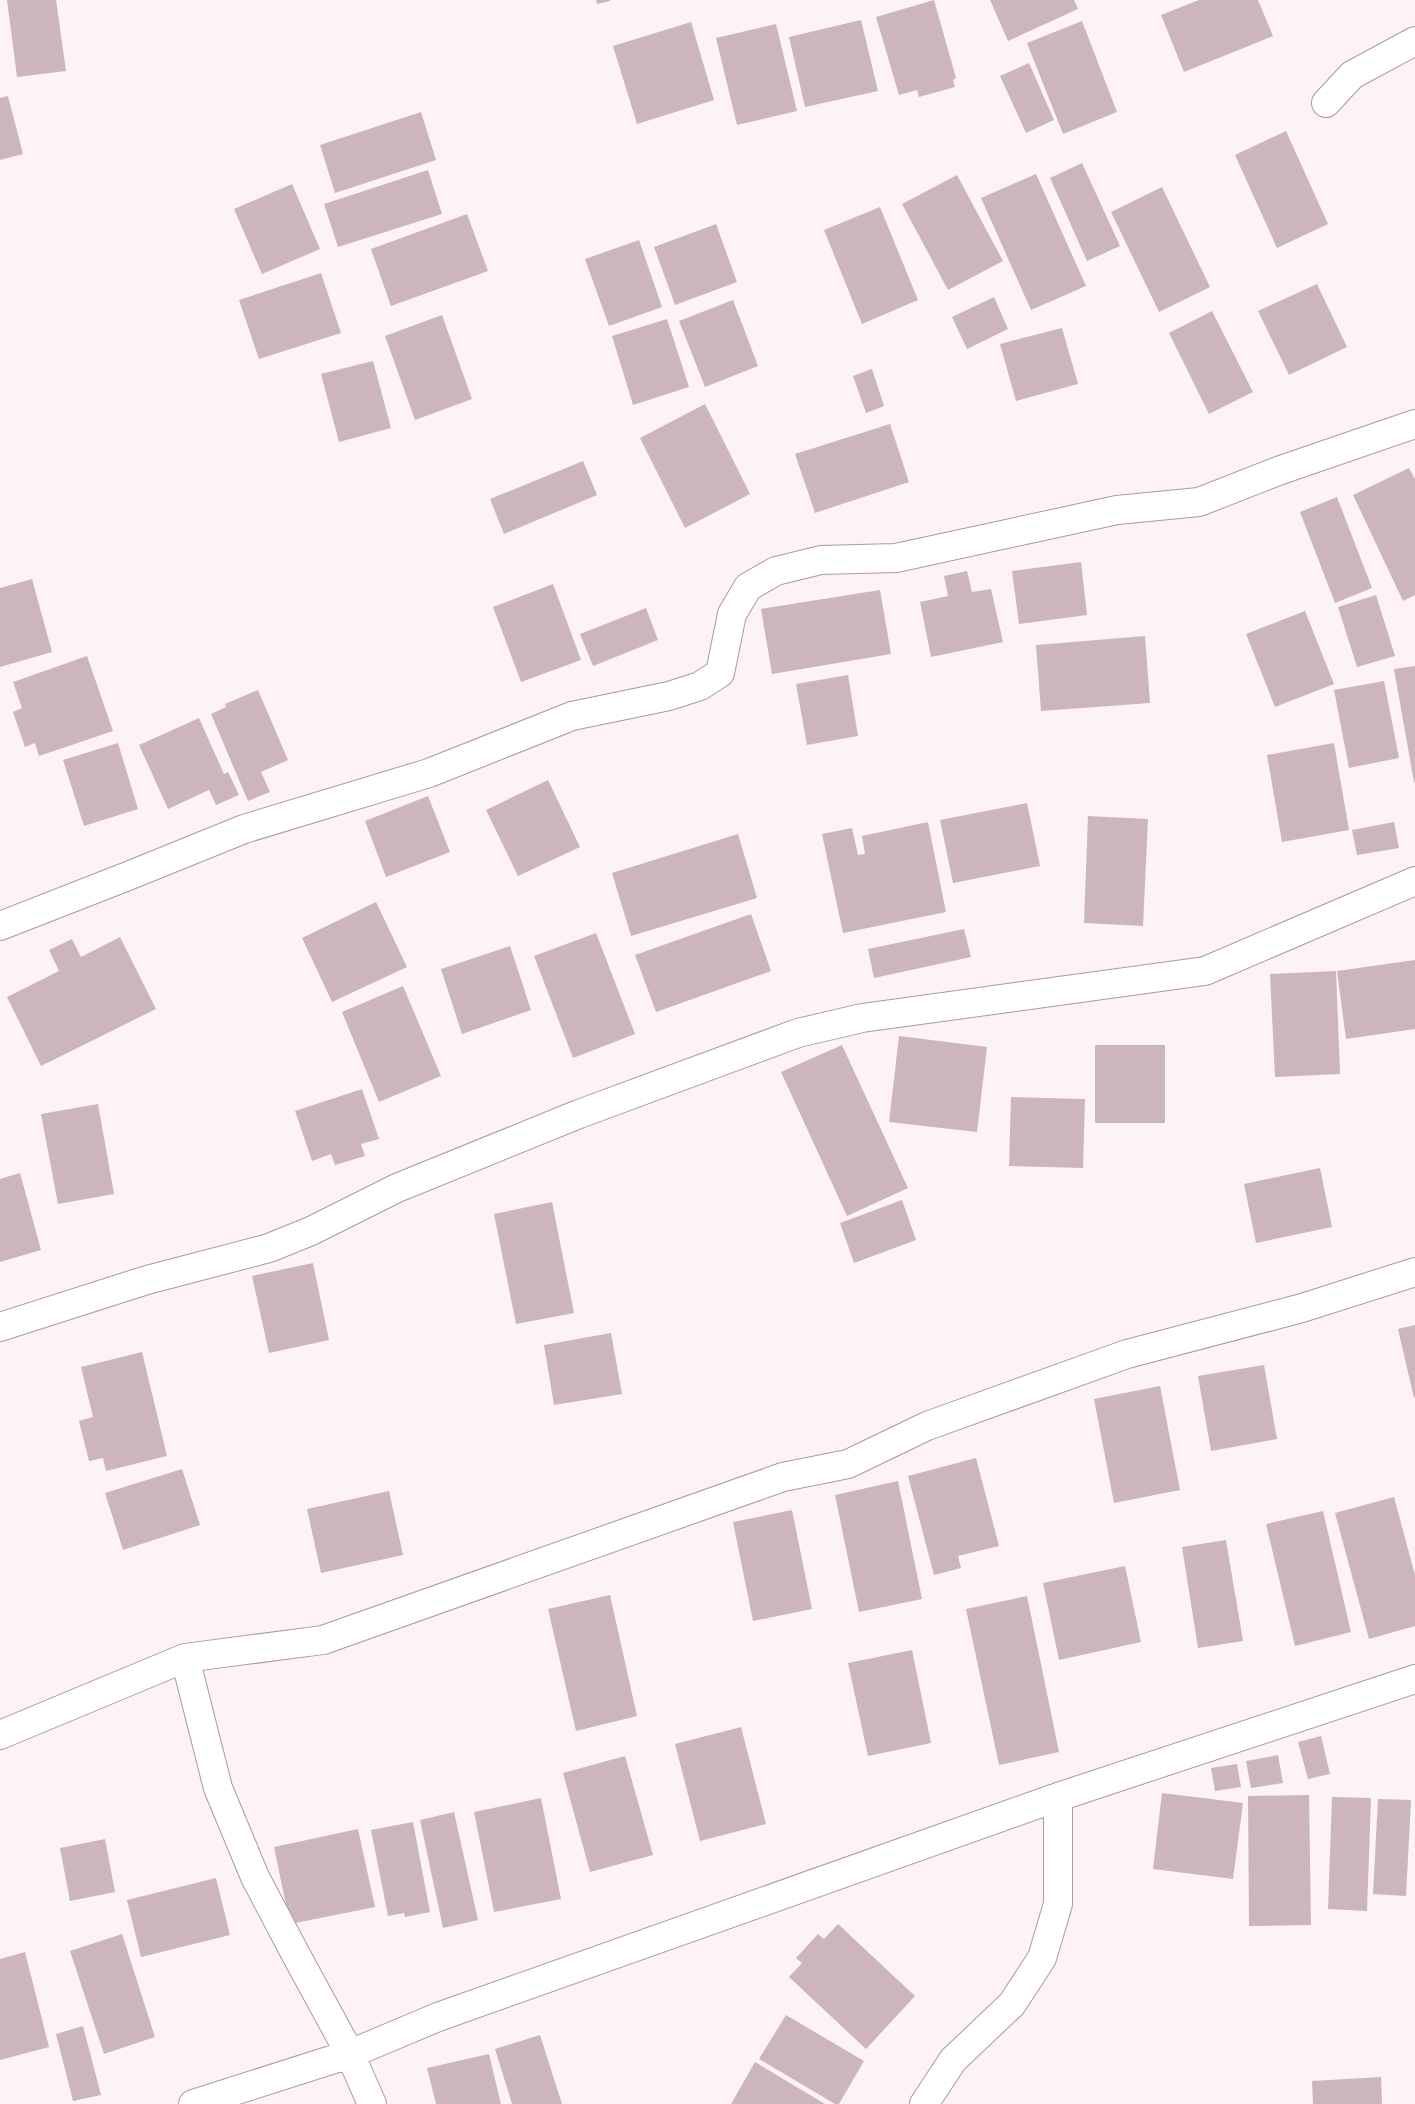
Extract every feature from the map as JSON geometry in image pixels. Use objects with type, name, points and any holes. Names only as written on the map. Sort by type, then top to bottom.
[{"type":"street","points":[[1326,103],[1352,76],[1415,41]]},
{"type":"street","points":[[0,926],[244,829],[429,773],[572,716],[669,696],[700,686],[720,673],[732,614],[748,587],[776,570],[821,560],[896,558],[1117,510],[1198,502],[1278,471],[1415,424]]},
{"type":"street","points":[[0,1327],[147,1280],[269,1248],[311,1231],[397,1188],[570,1117],[798,1033],[872,1017],[1205,970],[1415,881]]},
{"type":"street","points":[[0,1735],[185,1658],[323,1640],[783,1477],[848,1464],[927,1426],[1127,1354],[1302,1308],[1415,1272]]},
{"type":"street","points":[[185,1658],[218,1788],[255,1877],[350,2054],[372,2104]]},
{"type":"street","points":[[193,2104],[350,2054],[438,2017],[1058,1797],[1415,1679]]},
{"type":"street","points":[[924,2104],[952,2060],[1012,2004],[1042,1958],[1058,1904],[1058,1797]]},
{"type":"building","points":[[7,0],[56,0],[66,71],[17,77]]},
{"type":"building","points":[[596,0],[610,0],[610,1],[597,4]]},
{"type":"building","points":[[934,0],[956,78],[953,80],[955,87],[919,97],[917,90],[899,95],[876,17]]},
{"type":"building","points":[[990,0],[1074,0],[1078,9],[1008,41]]},
{"type":"building","points":[[1199,0],[1258,0],[1273,36],[1184,72],[1161,15]]},
{"type":"building","points":[[861,20],[878,91],[805,107],[789,37]]},
{"type":"building","points":[[1082,21],[1117,112],[1063,134],[1027,43]]},
{"type":"building","points":[[691,22],[714,100],[637,124],[613,46]]},
{"type":"building","points":[[776,24],[797,111],[737,125],[716,38]]},
{"type":"building","points":[[1029,63],[1054,120],[1026,133],[1000,76]]},
{"type":"building","points":[[8,96],[23,154],[0,160],[0,98]]},
{"type":"building","points":[[421,112],[436,160],[335,193],[320,145]]},
{"type":"building","points":[[1286,131],[1328,224],[1277,248],[1235,155]]},
{"type":"building","points":[[1082,163],[1120,246],[1087,261],[1050,178]]},
{"type":"building","points":[[428,170],[442,214],[338,247],[324,204]]},
{"type":"building","points":[[1036,174],[1086,286],[1031,310],[981,198]]},
{"type":"building","points":[[957,175],[1003,261],[948,290],[902,204]]},
{"type":"building","points":[[292,184],[320,249],[262,274],[234,209]]},
{"type":"building","points":[[1162,187],[1210,287],[1159,312],[1111,212]]},
{"type":"building","points":[[880,207],[918,300],[862,324],[824,230]]},
{"type":"building","points":[[467,214],[488,271],[391,306],[371,249]]},
{"type":"building","points":[[716,224],[737,282],[675,305],[654,247]]},
{"type":"building","points":[[639,240],[662,307],[609,326],[585,259]]},
{"type":"building","points":[[321,273],[341,333],[259,359],[239,300]]},
{"type":"building","points":[[1317,284],[1347,347],[1289,375],[1258,311]]},
{"type":"building","points":[[994,297],[1008,329],[967,349],[952,317]]},
{"type":"building","points":[[733,300],[758,366],[705,387],[679,321]]},
{"type":"building","points":[[1212,311],[1253,392],[1209,414],[1169,333]]},
{"type":"building","points":[[442,315],[472,399],[415,420],[385,336]]},
{"type":"building","points":[[667,319],[689,387],[633,405],[612,336]]},
{"type":"building","points":[[1062,328],[1078,384],[1016,401],[1000,344]]},
{"type":"building","points":[[373,361],[391,428],[339,442],[321,374]]},
{"type":"building","points":[[872,369],[884,406],[866,413],[853,376]]},
{"type":"building","points":[[705,404],[750,494],[685,528],[640,438]]},
{"type":"building","points":[[890,424],[909,482],[815,513],[795,454]]},
{"type":"building","points":[[583,461],[597,495],[504,534],[490,499]]},
{"type":"building","points":[[1409,468],[1415,479],[1415,595],[1403,601],[1353,495]]},
{"type":"building","points":[[1337,497],[1372,588],[1335,603],[1300,512]]},
{"type":"building","points":[[1081,562],[1087,615],[1019,624],[1012,571]]},
{"type":"building","points":[[967,571],[972,592],[991,589],[1003,642],[931,657],[920,602],[948,596],[944,576]]},
{"type":"building","points":[[32,579],[52,652],[0,667],[0,588]]},
{"type":"building","points":[[553,584],[581,660],[521,682],[493,607]]},
{"type":"building","points":[[880,590],[891,654],[772,674],[761,609]]},
{"type":"building","points":[[1376,595],[1395,656],[1357,667],[1338,607]]},
{"type":"building","points":[[646,608],[658,640],[593,666],[580,634]]},
{"type":"building","points":[[1305,611],[1334,684],[1275,707],[1246,634]]},
{"type":"building","points":[[1145,636],[1150,703],[1041,711],[1036,645]]},
{"type":"building","points":[[87,656],[113,731],[39,756],[35,743],[25,747],[13,712],[22,708],[13,682]]},
{"type":"building","points":[[1415,666],[1415,782],[1414,782],[1394,669]]},
{"type":"building","points":[[848,675],[858,736],[807,745],[796,684]]},
{"type":"building","points":[[1384,681],[1399,758],[1349,768],[1334,690]]},
{"type":"building","points":[[258,690],[288,760],[261,772],[270,792],[248,801],[211,714],[226,707],[225,704]]},
{"type":"building","points":[[199,718],[224,774],[228,772],[239,795],[216,805],[209,790],[168,809],[139,745]]},
{"type":"building","points":[[118,743],[138,809],[84,826],[63,760]]},
{"type":"building","points":[[1334,743],[1349,830],[1282,842],[1267,755]]},
{"type":"building","points":[[548,780],[580,847],[518,876],[486,810]]},
{"type":"building","points":[[428,796],[450,852],[386,877],[365,821]]},
{"type":"building","points":[[1027,803],[1040,866],[953,883],[940,820]]},
{"type":"building","points":[[1088,816],[1148,819],[1143,926],[1084,923]]},
{"type":"building","points":[[928,822],[946,912],[843,933],[822,834],[852,828],[858,855],[865,854],[862,836]]},
{"type":"building","points":[[1394,822],[1399,848],[1357,855],[1352,830]]},
{"type":"building","points":[[738,834],[757,898],[631,936],[612,873]]},
{"type":"building","points":[[376,902],[407,967],[332,1002],[302,938]]},
{"type":"building","points":[[751,914],[771,971],[656,1012],[635,955]]},
{"type":"building","points":[[964,929],[971,957],[874,978],[868,949]]},
{"type":"building","points":[[596,933],[635,1034],[573,1058],[534,956]]},
{"type":"building","points":[[120,937],[156,1009],[41,1066],[7,997],[59,971],[49,950],[72,939],[81,957]]},
{"type":"building","points":[[510,946],[531,1010],[462,1034],[441,969]]},
{"type":"building","points":[[1415,960],[1415,1029],[1346,1039],[1337,971]]},
{"type":"building","points":[[1336,971],[1340,1074],[1275,1077],[1270,974]]},
{"type":"building","points":[[403,986],[441,1076],[379,1102],[342,1012]]},
{"type":"building","points":[[899,1036],[987,1047],[977,1132],[889,1122]]},
{"type":"building","points":[[842,1045],[908,1188],[847,1216],[781,1072]]},
{"type":"building","points":[[1095,1045],[1165,1045],[1165,1123],[1095,1123]]},
{"type":"building","points":[[362,1089],[379,1139],[361,1144],[365,1156],[335,1165],[331,1154],[312,1161],[295,1111]]},
{"type":"building","points":[[1011,1097],[1085,1099],[1083,1168],[1009,1166]]},
{"type":"building","points":[[98,1104],[114,1194],[58,1204],[41,1114]]},
{"type":"building","points":[[1320,1168],[1332,1227],[1256,1243],[1244,1184]]},
{"type":"building","points":[[20,1173],[41,1250],[0,1262],[0,1179]]},
{"type":"building","points":[[902,1200],[916,1240],[854,1263],[840,1223]]},
{"type":"building","points":[[552,1202],[574,1313],[516,1324],[494,1214]]},
{"type":"building","points":[[313,1263],[329,1340],[269,1353],[252,1276]]},
{"type":"building","points":[[1415,1325],[1415,1397],[1414,1398],[1398,1329]]},
{"type":"building","points":[[611,1333],[622,1394],[554,1405],[544,1345]]},
{"type":"building","points":[[142,1352],[167,1456],[106,1471],[103,1458],[89,1461],[79,1421],[93,1417],[81,1367]]},
{"type":"building","points":[[1264,1365],[1277,1439],[1211,1451],[1198,1376]]},
{"type":"building","points":[[1160,1386],[1180,1490],[1114,1503],[1094,1399]]},
{"type":"building","points":[[976,1458],[999,1546],[958,1556],[961,1568],[934,1575],[908,1476]]},
{"type":"building","points":[[182,1469],[200,1525],[123,1550],[105,1493]]},
{"type":"building","points":[[898,1481],[922,1599],[859,1612],[835,1495]]},
{"type":"building","points":[[389,1491],[403,1555],[321,1573],[307,1509]]},
{"type":"building","points":[[1394,1497],[1415,1575],[1415,1626],[1369,1639],[1335,1513]]},
{"type":"building","points":[[792,1510],[812,1609],[753,1621],[733,1522]]},
{"type":"building","points":[[1323,1511],[1351,1632],[1295,1646],[1266,1524]]},
{"type":"building","points":[[1226,1540],[1243,1641],[1198,1648],[1182,1547]]},
{"type":"building","points":[[1125,1566],[1141,1642],[1059,1660],[1043,1583]]},
{"type":"building","points":[[610,1595],[637,1716],[576,1731],[548,1609]]},
{"type":"building","points":[[1027,1596],[1059,1752],[999,1765],[966,1609]]},
{"type":"building","points":[[912,1650],[931,1743],[868,1756],[848,1663]]},
{"type":"building","points":[[741,1727],[766,1824],[700,1841],[675,1744]]},
{"type":"building","points":[[1321,1736],[1330,1774],[1308,1779],[1298,1742]]},
{"type":"building","points":[[1278,1755],[1283,1783],[1251,1788],[1246,1761]]},
{"type":"building","points":[[625,1756],[653,1855],[590,1872],[563,1773]]},
{"type":"building","points":[[1237,1764],[1241,1787],[1215,1791],[1211,1768]]},
{"type":"building","points":[[1162,1793],[1243,1803],[1233,1879],[1153,1869]]},
{"type":"building","points":[[1309,1795],[1311,1925],[1249,1926],[1248,1796]]},
{"type":"building","points":[[1332,1797],[1371,1798],[1367,1911],[1328,1909]]},
{"type":"building","points":[[541,1798],[561,1899],[494,1912],[474,1812]]},
{"type":"building","points":[[1378,1799],[1411,1800],[1406,1896],[1373,1894]]},
{"type":"building","points":[[454,1812],[478,1920],[443,1928],[420,1820]]},
{"type":"building","points":[[413,1822],[430,1912],[405,1917],[404,1913],[388,1916],[371,1830]]},
{"type":"building","points":[[358,1829],[375,1907],[290,1924],[274,1847]]},
{"type":"building","points":[[105,1839],[115,1892],[70,1901],[60,1848]]},
{"type":"building","points":[[216,1878],[230,1935],[141,1957],[127,1900]]},
{"type":"building","points":[[838,1924],[915,1996],[866,2049],[789,1977],[802,1963],[796,1958],[818,1934],[824,1939]]},
{"type":"building","points":[[122,1934],[155,2037],[104,2054],[70,1951]]},
{"type":"building","points":[[25,1952],[49,2047],[0,2060],[0,1959]]},
{"type":"building","points":[[786,2015],[864,2061],[839,2104],[835,2104],[759,2059]]},
{"type":"building","points":[[83,2026],[101,2095],[73,2101],[56,2034]]},
{"type":"building","points":[[540,2035],[562,2104],[512,2104],[495,2049]]},
{"type":"building","points":[[489,2054],[501,2104],[436,2104],[427,2068]]},
{"type":"building","points":[[755,2062],[825,2104],[731,2104]]},
{"type":"building","points":[[1381,2077],[1382,2104],[1313,2104],[1312,2081]]}]
